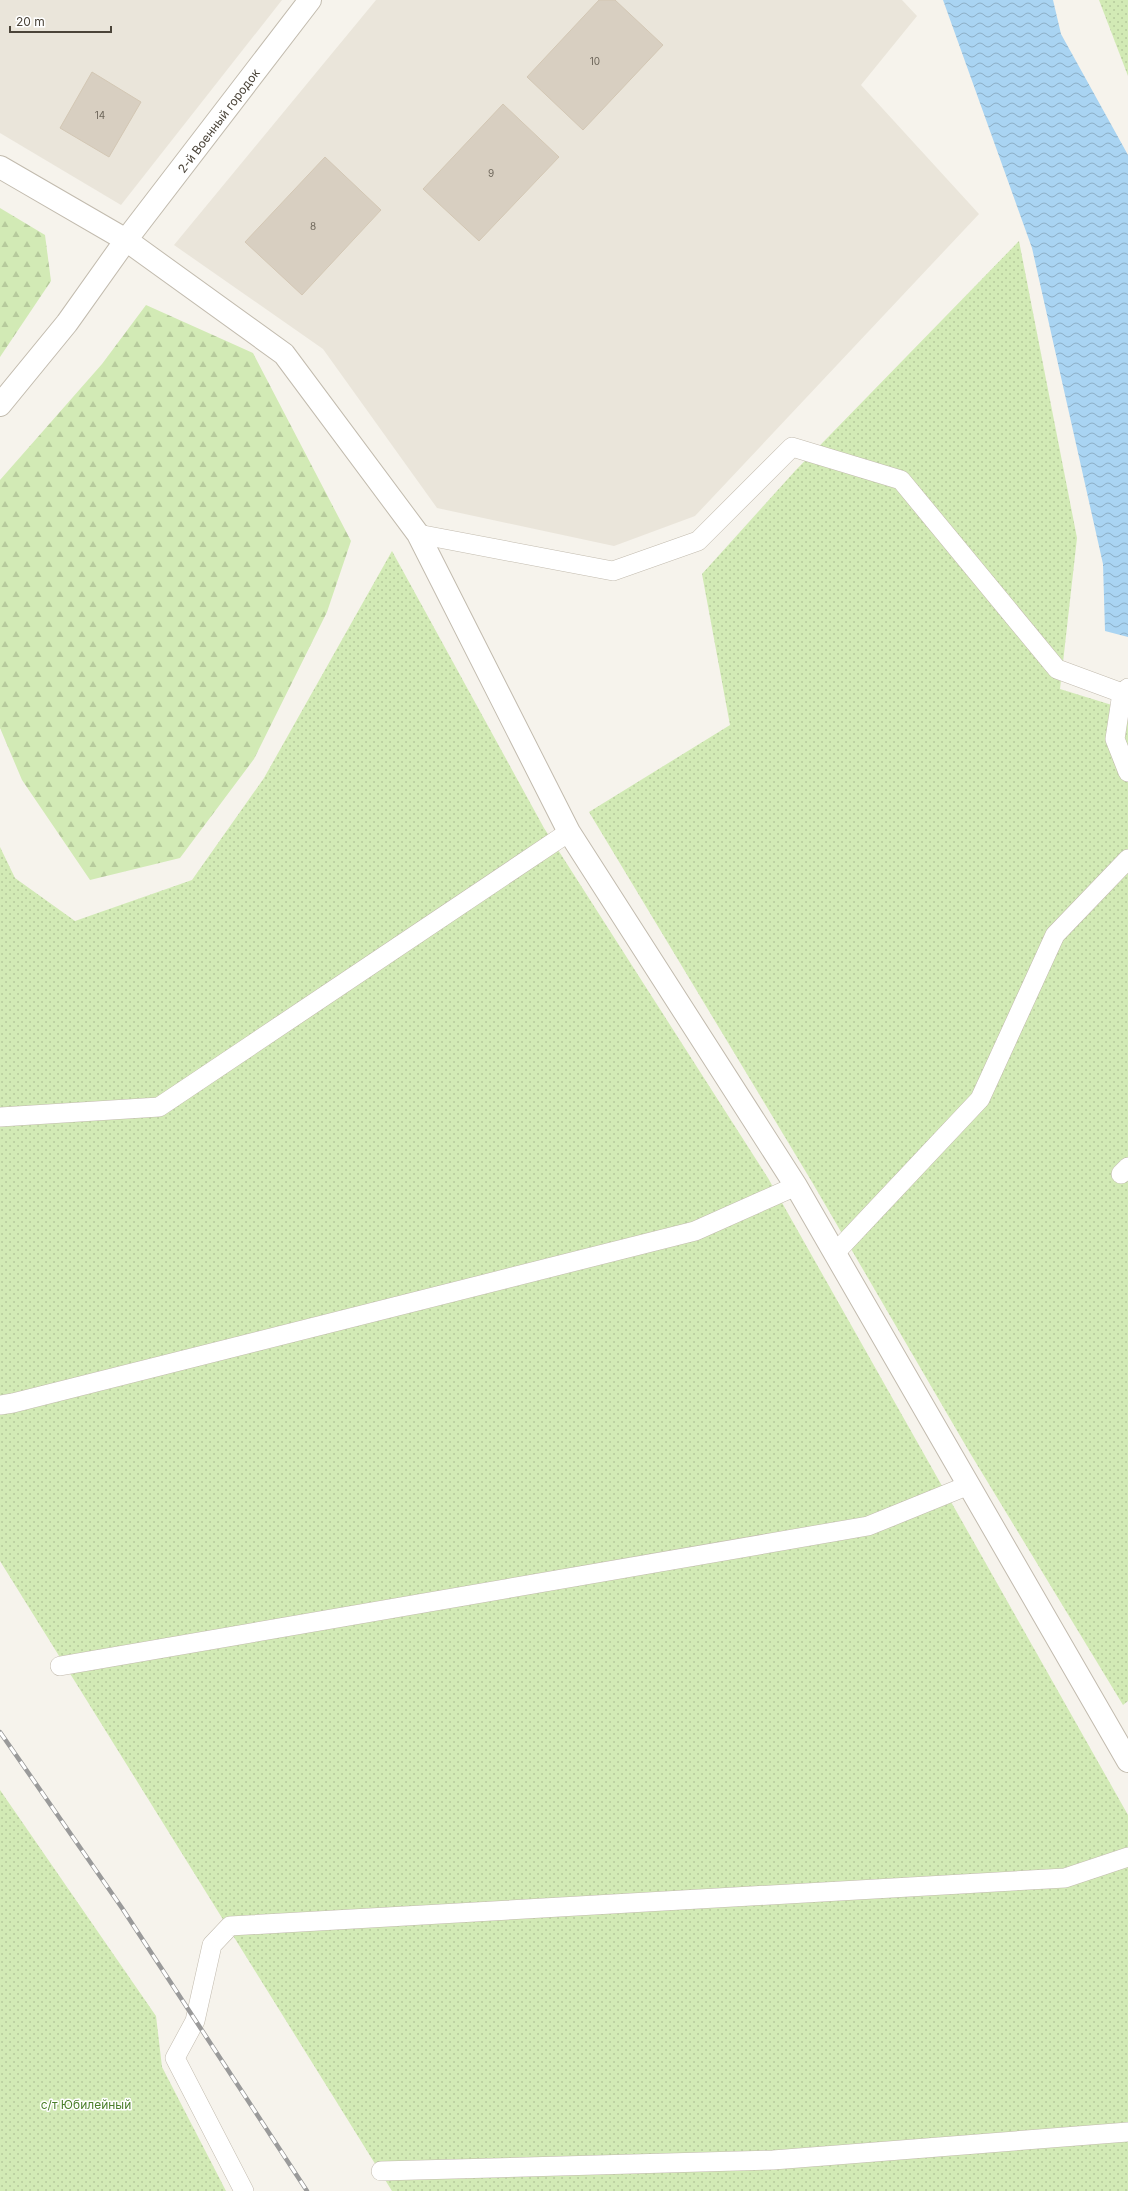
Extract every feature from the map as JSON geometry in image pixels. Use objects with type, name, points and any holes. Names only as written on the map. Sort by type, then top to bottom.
[{"type":"street","name":"2-й Военный городок","points":[[0,405],[67,322],[126,240],[310,0]]},
{"type":"street","points":[[0,166],[126,240],[284,354],[418,534],[569,832],[796,1186],[969,1485],[1122,1735],[1128,1761]]},
{"type":"lane","points":[[418,534],[613,571],[698,541],[792,447],[901,480],[1056,669],[1125,690],[1115,739],[1128,772]]},
{"type":"lane","points":[[0,1117],[159,1107],[569,832]]},
{"type":"lane","points":[[835,1253],[980,1099],[1055,935],[1128,859]]},
{"type":"lane","points":[[0,1405],[695,1231],[796,1186]]},
{"type":"lane","points":[[60,1666],[868,1526],[969,1485]]},
{"type":"lane","points":[[244,2191],[175,2058],[195,2020],[212,1946],[230,1926],[1065,1878],[1128,1857]]},
{"type":"lane","points":[[381,2171],[774,2160],[1128,2132]]},
{"type":"shaded area","points":[[0,0],[282,0],[121,205],[0,133]]},
{"type":"shaded area","points":[[376,0],[902,0],[917,16],[861,85],[979,214],[695,516],[614,546],[437,508],[323,349],[174,245]]},
{"type":"green space","points":[[1099,0],[1128,0],[1128,76]]},
{"type":"green space","points":[[0,208],[45,235],[51,281],[0,357]]},
{"type":"green space","points":[[1019,241],[1077,538],[1060,689],[1128,710],[1128,1701],[1123,1705],[970,1453],[812,1182],[589,812],[730,725],[702,574],[795,471]]},
{"type":"green space","points":[[146,305],[253,353],[351,541],[327,612],[254,759],[180,858],[90,880],[22,780],[0,728],[0,480],[102,364]]},
{"type":"green space","points":[[392,551],[544,828],[768,1178],[1128,1815],[1128,2191],[392,2191],[0,1561],[0,847],[15,878],[75,921],[192,880],[264,778]]},
{"type":"green space","name":"с/т Юбилейный","points":[[0,1790],[156,2016],[162,2067],[226,2191],[0,2191]]},
{"type":"water","points":[[943,0],[1053,0],[1061,34],[1128,155],[1128,637],[1105,631],[1103,564],[1032,248]]},
{"type":"building","points":[[599,0],[615,0],[663,45],[583,130],[527,77]]},
{"type":"building","points":[[92,72],[141,102],[109,157],[60,128]]},
{"type":"building","points":[[503,104],[559,157],[479,241],[423,189]]},
{"type":"building","points":[[325,157],[381,210],[302,295],[245,242]]},
{"type":"railway","points":[[0,1732],[122,1908],[307,2191]]}]
